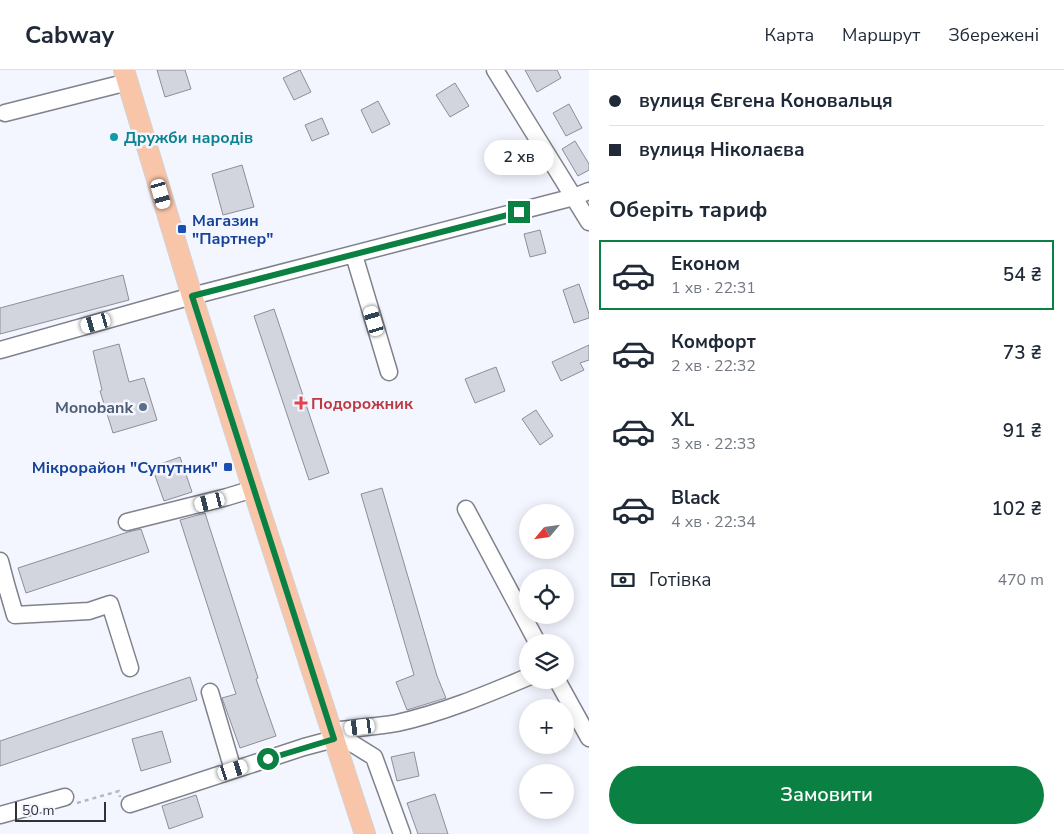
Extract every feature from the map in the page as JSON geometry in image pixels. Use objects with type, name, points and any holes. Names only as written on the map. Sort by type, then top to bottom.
[{"type":"main road","points":[[126,76],[192,296],[365,834]]},
{"type":"street","points":[[495,70],[581,194],[589,222]]},
{"type":"street","points":[[5,113],[126,76]]},
{"type":"street","points":[[0,350],[192,296],[581,194]]},
{"type":"street","points":[[354,254],[389,372]]},
{"type":"street","points":[[127,522],[253,489]]},
{"type":"street","points":[[466,509],[533,634]]},
{"type":"street","points":[[0,561],[3,584],[15,615],[89,611],[110,604],[130,668]]},
{"type":"street","points":[[130,804],[333,735],[424,716],[473,700],[519,681]]},
{"type":"street","points":[[562,689],[589,738]]},
{"type":"street","points":[[210,692],[233,770]]},
{"type":"street","points":[[333,735],[374,757],[402,834]]},
{"type":"street","points":[[0,815],[65,797]]},
{"type":"path","points":[[65,797],[70,802],[77,803],[118,790],[122,802],[130,804]]},
{"type":"building","points":[[157,70],[185,70],[191,89],[165,97]]},
{"type":"building","points":[[300,70],[311,92],[294,100],[283,78]]},
{"type":"building","points":[[525,70],[557,70],[561,78],[537,92]]},
{"type":"building","points":[[455,83],[469,106],[450,117],[436,95]]},
{"type":"building","points":[[378,101],[390,124],[372,133],[361,110]]},
{"type":"building","points":[[569,104],[582,128],[566,136],[553,113]]},
{"type":"building","points":[[322,118],[329,134],[312,141],[305,125]]},
{"type":"building","points":[[575,141],[589,164],[589,170],[578,176],[562,149]]},
{"type":"building","points":[[242,165],[254,207],[223,215],[212,174]]},
{"type":"building","points":[[540,230],[546,253],[530,257],[524,234]]},
{"type":"building","points":[[123,275],[129,300],[0,334],[0,308]]},
{"type":"building","points":[[579,284],[589,318],[574,323],[563,290]]},
{"type":"building","points":[[274,309],[329,473],[309,480],[254,316]]},
{"type":"building","points":[[119,344],[129,382],[144,378],[157,420],[113,433],[100,391],[102,390],[93,351]]},
{"type":"building","points":[[589,345],[589,360],[580,363],[584,370],[561,381],[552,362]]},
{"type":"building","points":[[496,367],[505,391],[475,403],[465,379]]},
{"type":"building","points":[[536,410],[553,436],[540,445],[522,419]]},
{"type":"building","points":[[180,457],[192,492],[164,501],[152,467]]},
{"type":"building","points":[[382,488],[437,676],[446,698],[407,710],[396,682],[414,675],[361,494]]},
{"type":"building","points":[[205,513],[258,678],[256,679],[276,736],[240,748],[222,698],[236,694],[180,520]]},
{"type":"building","points":[[141,529],[149,552],[26,593],[18,568]]},
{"type":"building","points":[[190,677],[197,700],[0,766],[0,741]]},
{"type":"building","points":[[162,731],[171,762],[141,771],[132,739]]},
{"type":"building","points":[[414,752],[419,776],[397,781],[391,757]]},
{"type":"building","points":[[435,794],[448,834],[418,834],[407,803]]},
{"type":"building","points":[[196,795],[203,817],[169,829],[162,806]]},
{"type":"place","name":"Дружби народів","points":[[114,137]]},
{"type":"place","name":"Магазин \"Партнер\"","points":[[182,229]]},
{"type":"place","name":"Подорожник","points":[[301,403]]},
{"type":"place","name":"Monobank","points":[[143,407]]},
{"type":"place","name":"Мікрорайон \"Супутник\"","points":[[228,467]]},
{"type":"route","points":[[268,759],[334,739],[192,296],[519,212]]}]
